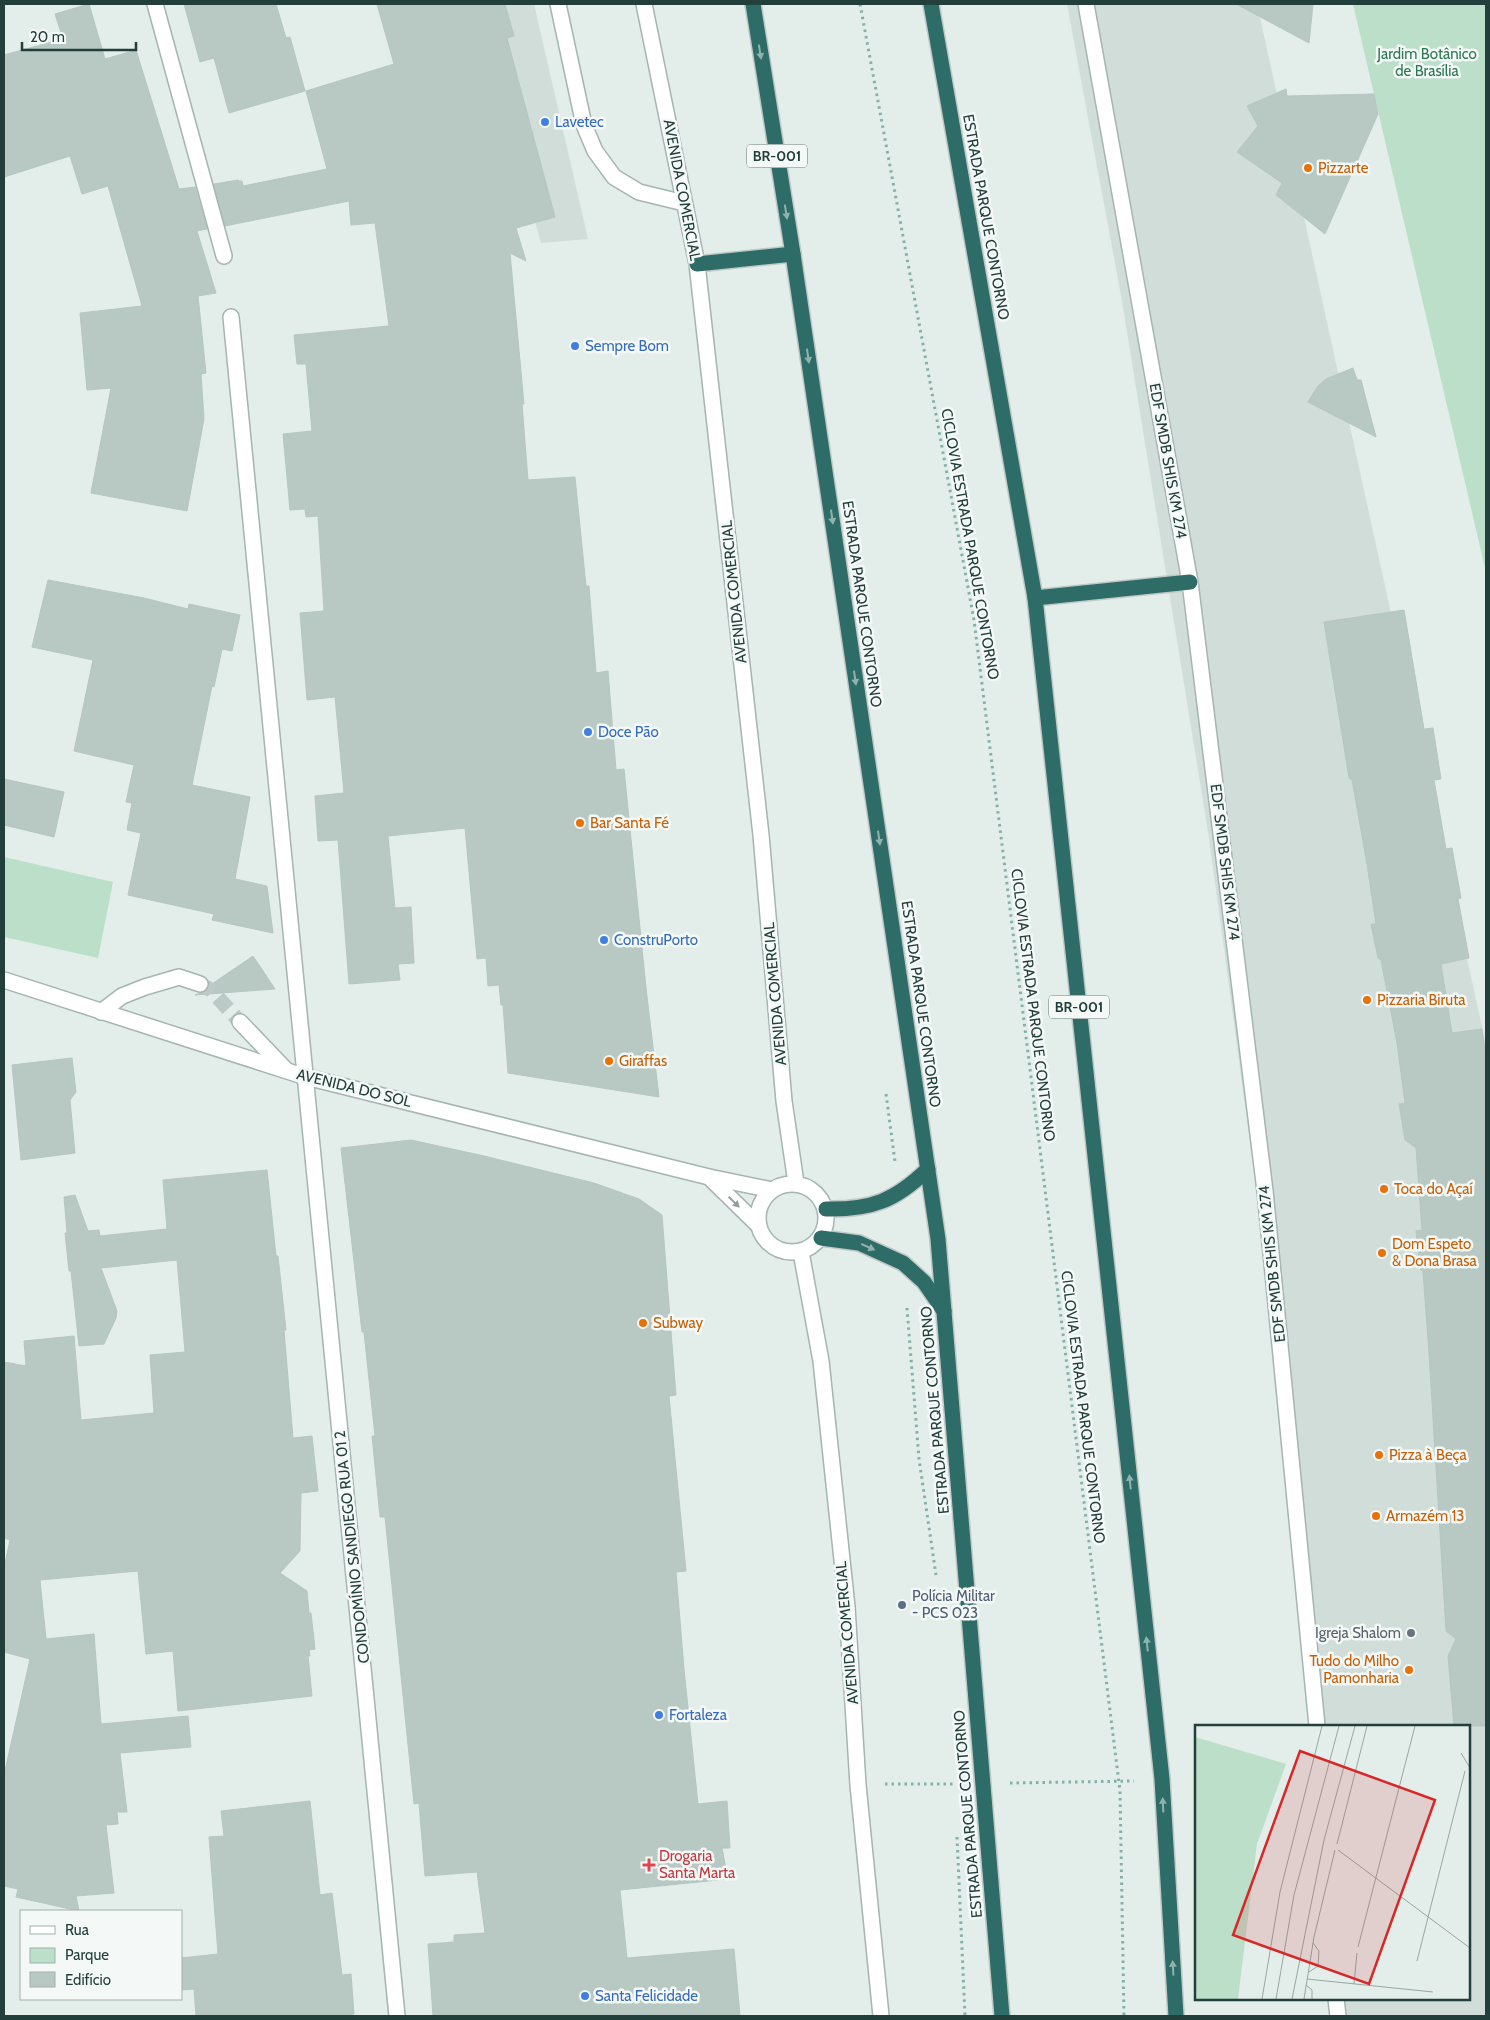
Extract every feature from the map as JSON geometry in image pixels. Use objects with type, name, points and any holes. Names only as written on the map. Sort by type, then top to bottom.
[{"type":"highway","name":"ESTRADA PARQUE CONTORNO","points":[[753,4],[793,254],[938,1239],[946,1314],[1002,2016]]},
{"type":"highway","name":"ESTRADA PARQUE CONTORNO","points":[[931,4],[1035,598],[1162,1779],[1176,2016]]},
{"type":"highway","points":[[697,264],[793,254]]},
{"type":"highway","points":[[1035,598],[1190,582]]},
{"type":"highway","points":[[826,1209],[863,1208],[898,1195],[928,1169]]},
{"type":"highway","points":[[821,1238],[859,1243],[903,1263],[924,1282],[946,1314]]},
{"type":"street","points":[[155,4],[224,256]]},
{"type":"street","points":[[558,4],[584,125],[595,151],[614,177],[639,192],[684,203]]},
{"type":"street","name":"AVENIDA COMERCIAL","points":[[644,4],[697,264],[762,835],[784,1101],[796,1184]]},
{"type":"street","name":"EDF SMDB SHIS KM 274","points":[[1086,4],[1190,582],[1265,1191],[1317,1725]]},
{"type":"street","name":"CONDOMÍNIO SANDIEGO RUA 01 2","points":[[231,317],[397,2016]]},
{"type":"street","points":[[101,1012],[122,996],[179,977],[200,984]]},
{"type":"street","name":"AVENIDA DO SOL","points":[[4,980],[306,1077],[709,1177],[772,1190]]},
{"type":"street","points":[[240,1022],[287,1071]]},
{"type":"street","points":[[709,1177],[758,1226]]},
{"type":"street","points":[[796,1184],[815,1192],[822,1200],[826,1209],[827,1220],[821,1238],[801,1252],[779,1250],[762,1236],[758,1226],[760,1206],[772,1190],[779,1186],[796,1184]]},
{"type":"street","name":"AVENIDA COMERCIAL","points":[[801,1252],[821,1361],[847,1607],[858,1785],[881,2016]]},
{"type":"street","points":[[1336,2000],[1338,2016]]},
{"type":"path","name":"CICLOVIA ESTRADA PARQUE CONTORNO","points":[[860,4],[974,620],[1120,1791],[1124,2016]]},
{"type":"path","points":[[886,1093],[898,1195]]},
{"type":"path","points":[[903,1263],[919,1459],[936,1576]]},
{"type":"path","points":[[955,1775],[955,1794]]},
{"type":"path","points":[[957,1832],[965,2016]]},
{"type":"shaded area","points":[[475,4],[534,4],[588,239],[541,243]]},
{"type":"shaded area","points":[[1067,4],[1257,4],[1486,1045],[1486,2016],[1345,2016],[1344,2000],[1470,2000],[1470,1725],[1314,1725],[1254,1172],[1209,838],[1122,301]]},
{"type":"green space","name":"Jardim Botânico de Brasília","points":[[1353,4],[1486,4],[1486,572]]},
{"type":"green space","points":[[4,857],[113,882],[98,958],[4,937]]},
{"type":"building","points":[[89,4],[105,59],[136,50],[179,189],[195,187],[207,229],[197,231],[216,293],[198,296],[206,373],[201,374],[204,419],[187,511],[91,493],[111,388],[87,390],[80,313],[142,306],[108,186],[82,194],[70,156],[4,177],[4,55],[63,39],[55,14]]},
{"type":"building","points":[[184,4],[276,4],[286,38],[290,37],[305,91],[229,113],[214,58],[200,62]]},
{"type":"building","points":[[377,4],[505,4],[514,36],[507,38],[555,217],[516,228],[526,261],[510,253],[524,404],[522,404],[528,480],[575,477],[586,586],[589,586],[596,673],[608,671],[616,770],[624,769],[659,1097],[508,1073],[503,1005],[501,1005],[499,985],[488,986],[486,958],[477,959],[465,828],[388,836],[395,908],[411,907],[414,963],[398,964],[400,980],[349,984],[338,840],[318,841],[315,796],[344,793],[335,697],[307,700],[300,613],[324,611],[318,516],[306,517],[305,509],[290,510],[283,434],[312,431],[306,364],[297,364],[294,335],[389,326],[375,223],[351,225],[349,201],[225,226],[214,184],[238,180],[242,181],[243,186],[327,169],[306,91],[394,64]]},
{"type":"building","points":[[1236,4],[1313,4],[1309,43]]},
{"type":"building","points":[[1286,89],[1287,96],[1374,94],[1378,114],[1325,234],[1276,195],[1282,183],[1237,152],[1258,126],[1247,106]]},
{"type":"building","points":[[1353,368],[1357,380],[1361,380],[1376,437],[1308,402],[1318,386],[1326,379]]},
{"type":"building","points":[[48,580],[144,598],[188,609],[189,604],[240,615],[232,651],[222,649],[214,687],[212,686],[192,785],[250,797],[235,879],[267,886],[273,933],[212,920],[214,914],[128,895],[141,833],[127,830],[132,803],[126,802],[134,765],[74,751],[93,660],[32,647]]},
{"type":"building","points":[[1404,610],[1424,729],[1433,728],[1441,779],[1434,780],[1446,849],[1452,848],[1461,898],[1458,899],[1469,958],[1441,964],[1452,1033],[1482,1029],[1486,1057],[1486,1726],[1454,1725],[1448,1656],[1456,1639],[1446,1631],[1423,1272],[1420,1268],[1416,1231],[1422,1230],[1416,1148],[1405,1140],[1399,1104],[1405,1103],[1397,1043],[1381,960],[1378,958],[1371,924],[1376,924],[1367,864],[1352,780],[1349,778],[1324,622]]},
{"type":"building","points":[[4,779],[64,792],[54,837],[4,825]]},
{"type":"building","points":[[253,956],[275,989],[195,995],[206,991],[209,986]]},
{"type":"building","points":[[72,1058],[76,1092],[70,1100],[75,1153],[21,1160],[12,1065]]},
{"type":"building","points":[[411,1140],[594,1183],[639,1199],[662,1215],[676,1395],[669,1396],[686,1571],[676,1572],[698,1804],[727,1801],[730,1848],[722,1848],[728,1879],[620,1890],[627,1958],[734,1949],[740,2016],[433,2016],[428,1944],[454,1942],[454,1935],[485,1933],[477,1872],[425,1876],[419,1803],[414,1804],[385,1517],[380,1517],[372,1436],[375,1436],[341,1148]]},
{"type":"building","points":[[267,1170],[286,1330],[284,1330],[293,1438],[312,1436],[318,1491],[301,1493],[300,1551],[280,1573],[307,1591],[315,1649],[309,1650],[310,1656],[308,1656],[312,1696],[178,1711],[173,1651],[146,1654],[138,1571],[40,1580],[46,1639],[94,1634],[101,1724],[188,1716],[191,1747],[120,1753],[127,1812],[117,1812],[118,1824],[106,1825],[114,1893],[76,1896],[79,1910],[74,1910],[16,1897],[18,1889],[4,1886],[4,1775],[30,1659],[4,1652],[4,1568],[10,1540],[4,1538],[4,1362],[26,1366],[24,1341],[74,1336],[81,1420],[154,1413],[150,1355],[185,1352],[177,1260],[101,1268],[117,1311],[116,1318],[104,1344],[79,1346],[65,1233],[67,1233],[64,1197],[75,1195],[88,1231],[99,1230],[100,1236],[167,1229],[163,1180]]},
{"type":"building","points":[[310,1801],[320,1895],[332,1893],[342,1975],[351,1974],[354,2014],[339,2016],[196,2016],[194,1989],[182,1990],[182,1958],[218,1954],[209,1837],[224,1836],[221,1811]]},
{"type":"tunnel","points":[[200,984],[211,990],[240,1022]]},
{"type":"place","name":"Lavetec","points":[[545,122]]},
{"type":"place","name":"Pizzarte","points":[[1308,168]]},
{"type":"place","name":"Sempre Bom","points":[[575,346]]},
{"type":"place","name":"Doce Pão","points":[[588,732]]},
{"type":"place","name":"Bar Santa Fé","points":[[580,823]]},
{"type":"place","name":"ConstruPorto","points":[[604,940]]},
{"type":"place","name":"Pizzaria Biruta","points":[[1367,1000]]},
{"type":"place","name":"Giraffas","points":[[609,1061]]},
{"type":"place","name":"Toca do Açaí","points":[[1384,1189]]},
{"type":"place","name":"Dom Espeto & Dona Brasa","points":[[1382,1253]]},
{"type":"place","name":"Subway","points":[[643,1323]]},
{"type":"place","name":"Pizza à Beça","points":[[1379,1455]]},
{"type":"place","name":"Armazém 13","points":[[1376,1516]]},
{"type":"place","name":"Polícia Militar - PCS 023","points":[[902,1605]]},
{"type":"place","name":"Igreja Shalom","points":[[1411,1633]]},
{"type":"place","name":"Tudo do Milho Pamonharia","points":[[1409,1670]]},
{"type":"place","name":"Fortaleza","points":[[659,1715]]},
{"type":"place","name":"Drogaria Santa Marta","points":[[649,1865]]},
{"type":"place","name":"Santa Felicidade","points":[[585,1996]]}]
